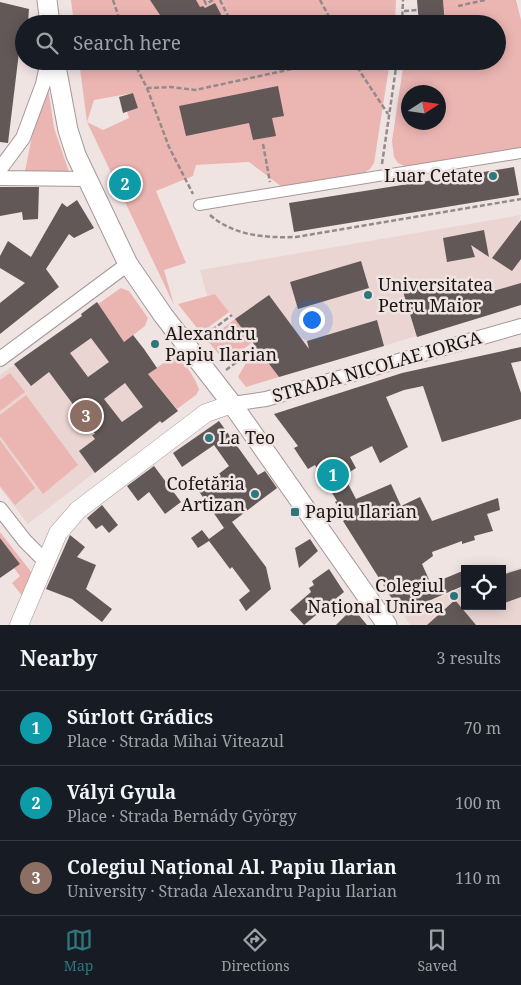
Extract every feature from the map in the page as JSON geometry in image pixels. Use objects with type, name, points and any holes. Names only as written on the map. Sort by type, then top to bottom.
[{"type":"main road","points":[[47,0],[49,15]]},
{"type":"main road","points":[[57,70],[68,130],[86,179],[128,264],[163,315],[232,404],[387,625]]},
{"type":"street","points":[[0,168],[23,138],[43,84],[46,70]]},
{"type":"street","points":[[198,205],[521,153]]},
{"type":"street","points":[[0,178],[86,179]]},
{"type":"street","points":[[0,359],[128,264]]},
{"type":"street","name":"STRADA NICOLAE IORGA","points":[[232,404],[266,399],[521,326]]},
{"type":"street","points":[[19,625],[35,592],[45,561],[58,533],[78,510],[206,413],[232,404]]},
{"type":"street","points":[[0,509],[29,546],[45,561]]},
{"type":"path","points":[[113,0],[118,15]]},
{"type":"path","points":[[204,0],[206,4],[213,0]]},
{"type":"path","points":[[220,0],[227,15]]},
{"type":"path","points":[[320,0],[328,15]]},
{"type":"path","points":[[403,0],[403,15]]},
{"type":"path","points":[[458,6],[485,0]]},
{"type":"path","points":[[404,11],[418,10]]},
{"type":"path","points":[[137,70],[169,147],[198,205],[213,218],[240,232],[296,237],[521,199]]},
{"type":"path","points":[[146,88],[171,87],[195,90],[287,70]]},
{"type":"path","points":[[359,70],[389,115]]},
{"type":"path","points":[[381,176],[395,70]]},
{"type":"path","points":[[263,144],[272,193]]},
{"type":"path","points":[[197,341],[232,315]]},
{"type":"path","points":[[223,372],[257,347]]},
{"type":"shaded area","points":[[71,0],[396,0],[395,15],[73,15]]},
{"type":"shaded area","points":[[443,0],[516,0],[521,20],[521,149],[405,166],[398,163],[394,157],[392,141],[403,70],[506,70],[506,15],[445,15]]},
{"type":"shaded area","points":[[80,70],[389,70],[374,163],[370,169],[362,174],[282,187],[249,162],[196,165],[193,176],[156,191],[186,263],[164,270],[174,305],[87,122]],"holes":[[[133,93],[138,108],[127,111],[129,118],[103,130],[87,122],[94,100]]]},
{"type":"shaded area","points":[[48,88],[54,128],[69,172],[25,171],[32,136]]},
{"type":"shaded area","name":"Universitatea Petru Maior","points":[[521,215],[517,226],[521,228],[521,305],[279,377],[215,294],[207,296],[200,270]]},
{"type":"shaded area","points":[[121,288],[129,291],[148,318],[145,326],[124,342],[98,304]]},
{"type":"shaded area","points":[[215,294],[229,312],[201,333],[178,304]]},
{"type":"shaded area","points":[[97,302],[124,342],[133,335],[157,368],[148,374],[178,411],[162,423],[160,422],[28,524],[0,488],[0,375],[82,316]]},
{"type":"shaded area","points":[[235,319],[253,342],[238,353],[222,358],[207,340]]},
{"type":"shaded area","points":[[261,352],[279,377],[246,387],[238,377],[246,363]]},
{"type":"shaded area","points":[[175,357],[190,371],[199,390],[196,395],[177,409],[148,374],[169,359]]},
{"type":"shaded area","points":[[10,373],[25,392],[0,411],[0,380]]},
{"type":"shaded area","points":[[26,395],[78,465],[43,494],[0,436],[0,415]]},
{"type":"shaded area","points":[[0,440],[35,488],[15,505],[0,486]]},
{"type":"shaded area","points":[[0,532],[32,573],[23,597],[12,583],[20,576],[14,568],[20,564],[0,538]]},
{"type":"shaded area","name":"Colegiul Național Unirea","points":[[521,567],[521,625],[410,625],[403,614],[461,588],[461,610],[506,610],[506,572]]},
{"type":"building","points":[[150,0],[196,0],[200,7],[203,6],[205,8],[215,3],[221,15],[160,15]]},
{"type":"building","points":[[417,0],[443,0],[444,15],[418,15]]},
{"type":"building","points":[[0,2],[29,9],[29,15],[15,15],[15,70],[17,70],[8,143],[0,142]]},
{"type":"building","points":[[278,86],[284,116],[272,118],[276,136],[253,140],[249,123],[186,136],[179,106]]},
{"type":"building","points":[[133,93],[138,108],[123,113],[119,97]]},
{"type":"building","points":[[514,167],[519,195],[294,232],[289,203]]},
{"type":"building","points":[[0,187],[39,187],[38,219],[23,220],[22,212],[0,216]]},
{"type":"building","points":[[77,200],[94,228],[74,238],[69,234],[46,269],[59,287],[0,334],[0,303],[25,283],[0,268],[0,256],[8,241],[31,257],[62,203],[67,207]]},
{"type":"building","points":[[521,220],[521,259],[512,271],[492,258]]},
{"type":"building","points":[[484,230],[489,257],[471,245],[475,257],[447,262],[443,238]]},
{"type":"building","points":[[361,261],[369,288],[298,309],[290,282]]},
{"type":"building","points":[[422,279],[427,293],[452,286],[453,290],[483,281],[486,293],[521,283],[521,305],[417,337],[401,285]]},
{"type":"building","points":[[269,295],[309,349],[307,341],[377,320],[384,346],[279,377],[235,319]]},
{"type":"building","points":[[97,302],[124,342],[133,335],[157,368],[148,374],[178,411],[162,423],[160,421],[95,473],[79,451],[95,439],[92,435],[95,434],[49,372],[31,386],[14,364],[82,316],[81,314]],"holes":[[[91,338],[109,362],[88,377],[70,353]],[[125,383],[143,407],[122,422],[104,399]]]},
{"type":"building","points":[[521,347],[521,361],[511,363],[521,393],[521,419],[442,442],[423,386],[404,390],[386,397],[408,447],[380,463],[372,446],[350,457],[356,468],[344,476],[356,499],[391,484],[401,506],[420,497],[432,521],[498,498],[500,510],[487,514],[493,531],[474,536],[475,540],[462,544],[462,541],[432,552],[433,556],[422,564],[431,584],[461,572],[461,587],[401,613],[343,521],[346,519],[335,502],[337,501],[315,465],[308,469],[294,448],[298,446],[274,414],[402,373]]},
{"type":"building","points":[[219,421],[258,475],[265,471],[277,488],[224,528],[198,490],[229,466],[214,445],[182,467],[173,453]]},
{"type":"building","points":[[154,466],[181,502],[165,514],[149,492],[138,501],[127,486]]},
{"type":"building","points":[[102,505],[118,525],[109,533],[102,525],[96,529],[87,518]]},
{"type":"building","points":[[232,522],[266,567],[271,589],[246,611],[239,600],[250,591],[232,567],[230,569],[209,541],[198,548],[191,538],[202,530],[209,539]]},
{"type":"building","points":[[70,535],[85,547],[77,557],[96,565],[86,589],[112,609],[102,622],[72,599],[46,589]]},
{"type":"building","points":[[0,538],[20,564],[0,578]]},
{"type":"building","points":[[310,539],[318,551],[299,568],[295,548]]},
{"type":"building","points":[[329,569],[344,592],[304,625],[290,610],[311,592],[309,588],[314,585],[312,581]]},
{"type":"building","points":[[521,569],[521,597],[506,603],[506,574]]},
{"type":"building","points":[[455,600],[461,610],[463,610],[476,625],[427,625]]},
{"type":"building","points":[[353,608],[367,625],[336,625]]},
{"type":"place","name":"Luar Cetate","points":[[493,176]]},
{"type":"place","name":"Vályi Gyula","points":[[125,184]]},
{"type":"place","name":"Universitatea Petru Maior","points":[[368,295]]},
{"type":"place","name":"Alexandru Papiu Ilarian","points":[[155,344]]},
{"type":"place","name":"Colegiul Național Al. Papiu Ilarian","points":[[86,416]]},
{"type":"place","name":"La Teo","points":[[209,438]]},
{"type":"place","name":"Súrlott Grádics","points":[[333,475]]},
{"type":"place","name":"Cofetăria Artizan","points":[[255,494]]},
{"type":"place","name":"Papiu Ilarian","points":[[295,512]]},
{"type":"place","name":"Colegiul Național Unirea","points":[[454,596]]}]
